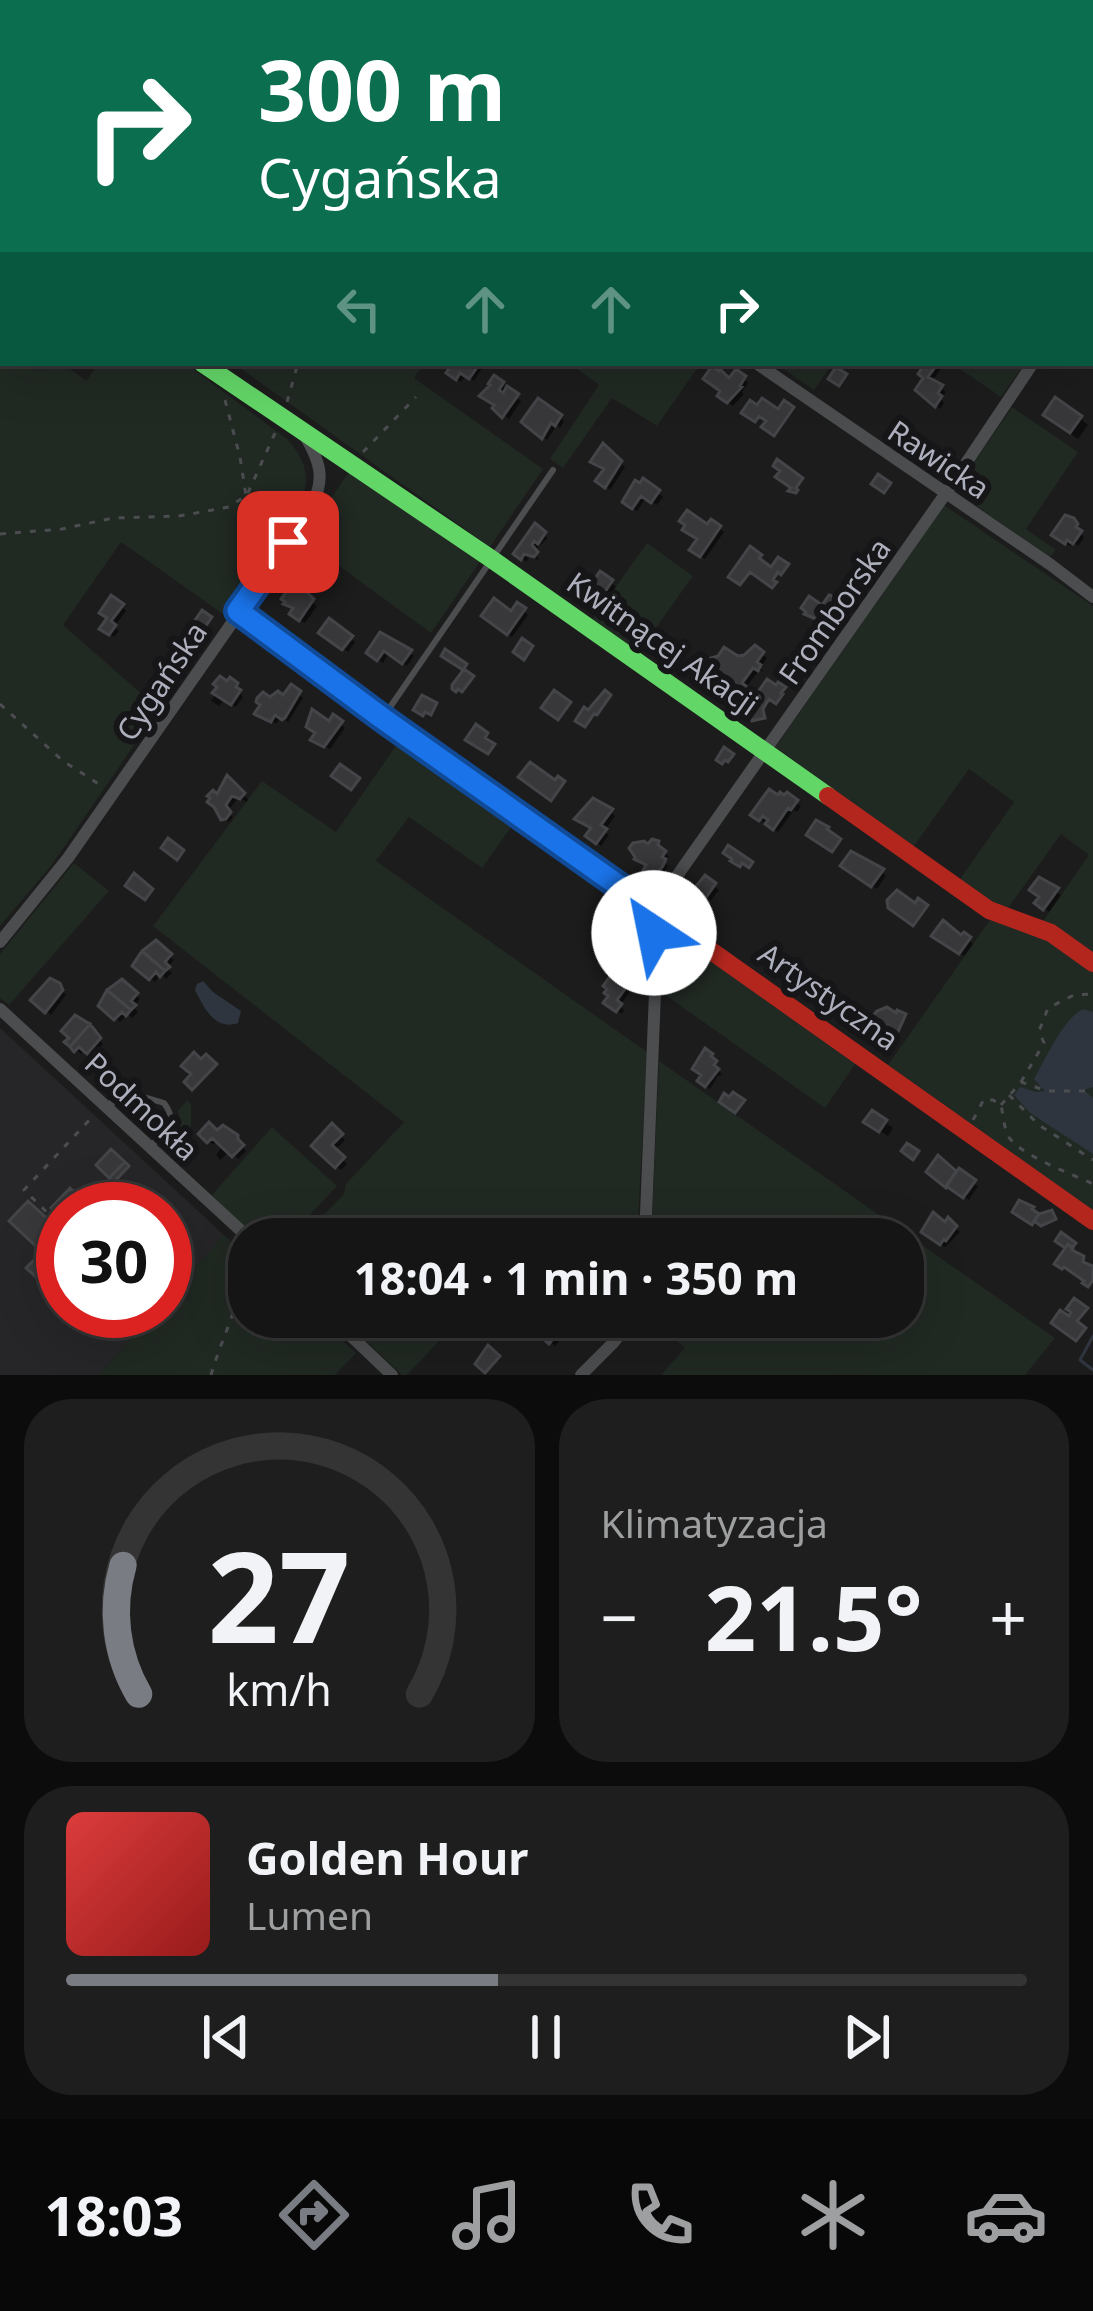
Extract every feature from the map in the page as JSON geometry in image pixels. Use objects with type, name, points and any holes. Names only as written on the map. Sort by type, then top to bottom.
[{"type":"street","name":"Rawicka","points":[[760,366],[1093,597]]},
{"type":"street","name":"Fromborska","points":[[653,910],[1031,366]]},
{"type":"street","name":"Kwitnącej Akacji","points":[[210,369],[490,558],[989,910],[1051,933],[1093,963]]},
{"type":"street","name":"Cygańska","points":[[0,941],[68,858],[308,514],[318,494],[320,473],[317,455],[304,435]]},
{"type":"street","name":"Artystyczna","points":[[243,605],[382,718],[1093,1221]]},
{"type":"street","points":[[646,1218],[655,993],[653,910]]},
{"type":"street","name":"Podmokła","points":[[0,1009],[228,1218]]},
{"type":"street","points":[[353,1338],[392,1375]]},
{"type":"street","points":[[581,1375],[617,1338]]},
{"type":"lane","points":[[382,718],[553,470]]},
{"type":"lane","points":[[106,1103],[144,1097],[164,1102],[171,1113],[171,1127],[160,1141],[149,1145]]},
{"type":"path","points":[[0,534],[229,507],[247,495],[282,418],[297,366]]},
{"type":"path","points":[[210,369],[247,495],[243,605]]},
{"type":"path","points":[[350,463],[416,397]]},
{"type":"path","points":[[0,704],[64,761],[114,794]]},
{"type":"path","points":[[1001,1105],[1044,1043],[1039,1031],[1048,1008],[1074,995],[1093,994]]},
{"type":"path","points":[[1021,1082],[1045,1090],[1093,1091]]},
{"type":"path","points":[[1009,1095],[1039,1125],[1093,1160]]},
{"type":"path","points":[[967,1131],[984,1099],[993,1100],[1001,1105],[1007,1134],[1014,1143],[1093,1183]]},
{"type":"path","points":[[36,1202],[24,1190],[106,1103]]},
{"type":"path","points":[[211,1375],[228,1329]]},
{"type":"shaded area","points":[[0,366],[66,366],[86,381],[97,366],[189,366],[287,439],[305,470],[303,495],[284,530],[223,614],[121,542],[63,625],[159,709],[51,866],[0,926]]},
{"type":"shaded area","points":[[237,366],[422,366],[414,378],[543,469],[490,547]]},
{"type":"shaded area","points":[[573,366],[699,366],[657,426],[612,398],[563,468],[550,459],[599,385]]},
{"type":"shaded area","points":[[779,366],[831,366],[814,390]]},
{"type":"shaded area","points":[[955,366],[1023,366],[1001,397]]},
{"type":"shaded area","points":[[1012,407],[1078,452],[1026,529],[1056,550],[1049,558],[955,490]]},
{"type":"shaded area","points":[[352,468],[481,560],[431,633],[302,539]]},
{"type":"shaded area","points":[[944,505],[1093,606],[1093,957],[1041,924],[1089,855],[1061,834],[1006,911],[960,879],[1014,802],[969,769],[914,846],[774,749]]},
{"type":"shaded area","points":[[647,543],[693,576],[638,653],[592,620]]},
{"type":"shaded area","points":[[400,740],[516,820],[482,868],[409,817],[376,861],[647,1052],[638,1218],[524,1218],[519,1214],[516,1218],[321,1218],[404,1122],[153,926],[262,781],[336,832]]},
{"type":"shaded area","points":[[74,863],[109,891],[9,1005],[0,998],[0,954]]},
{"type":"shaded area","points":[[990,920],[1045,937],[1093,969],[1093,1211],[888,1065]]},
{"type":"shaded area","points":[[671,930],[856,1063],[825,1108],[661,992],[662,934]]},
{"type":"shaded area","points":[[203,981],[241,1011],[238,1023],[223,1024],[211,1016],[195,990]]},
{"type":"shaded area","points":[[1083,1009],[1093,1012],[1093,1087],[1084,1090],[1093,1098],[1093,1154],[1030,1113],[1014,1095],[1020,1087],[1045,1091],[1034,1079],[1062,1030]]},
{"type":"shaded area","points":[[0,1028],[167,1182],[36,1182],[36,1338],[132,1338],[98,1375],[0,1375]]},
{"type":"shaded area","points":[[659,1061],[883,1218],[652,1218]]},
{"type":"shaded area","points":[[187,1100],[191,1130],[168,1155],[160,1148],[176,1132],[178,1111]]},
{"type":"shaded area","points":[[272,1127],[337,1186],[307,1218],[235,1218],[211,1196]]},
{"type":"shaded area","points":[[192,1205],[224,1235],[192,1271]]},
{"type":"shaded area","points":[[224,1235],[228,1239],[228,1338],[339,1338],[356,1353],[335,1375],[98,1375],[132,1338],[192,1338],[192,1271]]},
{"type":"shaded area","points":[[924,1246],[1055,1338],[1025,1375],[661,1375],[685,1348],[674,1338],[924,1338]]},
{"type":"shaded area","points":[[363,1338],[442,1338],[407,1375]]},
{"type":"building","points":[[451,366],[478,366],[469,379],[460,373],[456,380],[446,373]]},
{"type":"building","points":[[712,366],[729,378],[736,369],[746,376],[727,403],[703,379]]},
{"type":"building","points":[[936,366],[928,377],[943,385],[935,407],[915,390],[923,378],[918,374],[922,368]]},
{"type":"building","points":[[836,367],[847,374],[839,386],[828,379]]},
{"type":"building","points":[[494,375],[504,382],[499,390],[503,393],[507,386],[519,394],[502,418],[494,405],[479,396]]},
{"type":"building","points":[[1055,397],[1082,416],[1070,433],[1043,415]]},
{"type":"building","points":[[538,398],[562,415],[542,439],[521,422]]},
{"type":"building","points":[[762,398],[778,409],[784,400],[794,407],[774,436],[761,427],[766,421],[759,416],[755,422],[741,413],[750,400],[757,405]]},
{"type":"building","points":[[603,443],[622,461],[605,488],[595,481],[604,469],[590,462]]},
{"type":"building","points":[[777,459],[803,478],[796,493],[775,477],[780,471],[773,466]]},
{"type":"building","points":[[878,474],[891,483],[884,493],[871,484]]},
{"type":"building","points":[[643,478],[660,490],[651,503],[641,496],[632,509],[622,502],[635,480],[640,483]]},
{"type":"building","points":[[687,510],[707,524],[711,519],[721,526],[700,557],[689,550],[697,539],[682,530],[685,525],[679,521]]},
{"type":"building","points":[[1065,515],[1074,518],[1082,531],[1073,544],[1051,535]]},
{"type":"building","points":[[535,523],[546,532],[532,545],[538,552],[534,557],[524,554],[521,560],[513,554]]},
{"type":"building","points":[[750,546],[771,567],[778,557],[789,564],[781,575],[778,572],[772,588],[750,572],[740,585],[728,577]]},
{"type":"building","points":[[600,571],[613,580],[601,598],[588,589]]},
{"type":"building","points":[[292,584],[314,599],[299,621],[281,599]]},
{"type":"building","points":[[111,595],[124,604],[111,621],[116,625],[109,635],[99,629],[107,618],[99,613]]},
{"type":"building","points":[[829,595],[840,603],[826,616],[833,620],[821,638],[811,631],[818,620],[801,608],[809,596],[822,605]]},
{"type":"building","points":[[494,598],[511,611],[517,602],[526,608],[507,635],[481,616]]},
{"type":"building","points":[[202,610],[212,617],[188,652],[178,645]]},
{"type":"building","points":[[329,618],[353,636],[342,650],[318,633]]},
{"type":"building","points":[[380,632],[412,650],[402,664],[384,651],[377,661],[366,653]]},
{"type":"building","points":[[522,638],[533,646],[524,660],[513,652]]},
{"type":"building","points":[[755,645],[764,652],[757,662],[761,665],[758,671],[753,668],[742,683],[746,686],[733,697],[723,690],[726,686],[718,676],[706,673],[711,658],[724,647],[738,656]]},
{"type":"building","points":[[445,649],[467,664],[463,670],[441,656]]},
{"type":"building","points":[[464,669],[474,676],[462,692],[456,692],[452,685]]},
{"type":"building","points":[[220,676],[227,681],[230,677],[241,690],[231,705],[212,693]]},
{"type":"building","points":[[767,679],[786,687],[776,704],[769,699],[763,709],[765,718],[752,721],[749,705]]},
{"type":"building","points":[[291,684],[301,691],[285,718],[275,715],[271,722],[254,714],[263,692],[270,697],[278,691],[283,695]]},
{"type":"building","points":[[554,690],[571,702],[558,720],[541,708]]},
{"type":"building","points":[[605,690],[611,695],[597,715],[585,727],[575,721],[584,707],[588,710]]},
{"type":"building","points":[[422,695],[437,703],[431,715],[413,710]]},
{"type":"building","points":[[312,709],[329,721],[333,714],[343,721],[324,747],[310,740],[315,733],[306,727]]},
{"type":"building","points":[[476,724],[495,744],[488,754],[465,740]]},
{"type":"building","points":[[724,747],[734,754],[722,764],[716,760]]},
{"type":"building","points":[[530,762],[555,780],[558,776],[565,781],[551,801],[518,777]]},
{"type":"building","points":[[340,764],[360,778],[351,790],[331,776]]},
{"type":"building","points":[[227,775],[245,793],[240,799],[232,796],[226,805],[231,812],[221,820],[207,796],[213,790],[217,794]]},
{"type":"building","points":[[769,789],[798,800],[773,830],[763,816],[759,821],[750,815]]},
{"type":"building","points":[[593,798],[613,809],[601,825],[607,829],[596,844],[585,836],[591,828],[574,819]]},
{"type":"building","points":[[816,820],[841,839],[832,852],[806,835]]},
{"type":"building","points":[[168,838],[184,850],[177,860],[161,848]]},
{"type":"building","points":[[652,839],[666,851],[662,857],[666,859],[650,883],[640,876],[646,865],[634,859],[629,848]]},
{"type":"building","points":[[728,845],[753,862],[749,868],[730,861],[723,853]]},
{"type":"building","points":[[851,851],[884,869],[871,887],[840,866]]},
{"type":"building","points":[[134,873],[153,889],[145,900],[125,886]]},
{"type":"building","points":[[705,875],[716,883],[705,899],[693,890]]},
{"type":"building","points":[[1039,877],[1059,888],[1043,910],[1034,903],[1039,897],[1029,890]]},
{"type":"building","points":[[690,888],[705,898],[701,905],[686,894]]},
{"type":"building","points":[[897,890],[915,903],[918,898],[928,905],[913,926],[888,908],[887,900]]},
{"type":"building","points":[[943,920],[971,937],[959,954],[931,936]]},
{"type":"building","points":[[156,940],[172,954],[165,971],[142,951]]},
{"type":"building","points":[[142,951],[165,971],[160,977],[156,972],[149,980],[132,966]]},
{"type":"building","points":[[614,971],[630,982],[617,1000],[622,1004],[616,1012],[603,1003],[608,996],[603,986]]},
{"type":"building","points":[[50,978],[63,990],[45,1013],[30,1000]]},
{"type":"building","points":[[122,979],[138,993],[131,1010],[107,990]]},
{"type":"building","points":[[107,990],[131,1010],[126,1016],[122,1012],[114,1020],[98,1006]]},
{"type":"building","points":[[887,1007],[906,1014],[893,1043],[882,1035],[876,1044],[866,1038],[872,1029],[871,1018]]},
{"type":"building","points":[[75,1015],[90,1024],[70,1047],[61,1031]]},
{"type":"building","points":[[90,1024],[101,1038],[87,1054],[79,1047],[74,1052],[70,1047]]},
{"type":"building","points":[[705,1048],[719,1069],[705,1087],[697,1081],[701,1075],[692,1069]]},
{"type":"building","points":[[194,1052],[201,1059],[206,1054],[217,1064],[192,1090],[184,1082],[191,1074],[181,1066]]},
{"type":"building","points":[[733,1092],[745,1100],[735,1113],[719,1102],[724,1093],[729,1097]]},
{"type":"building","points":[[872,1110],[887,1120],[879,1132],[863,1122]]},
{"type":"building","points":[[209,1122],[217,1130],[223,1125],[238,1135],[244,1145],[232,1157],[212,1138],[207,1143],[198,1134]]},
{"type":"building","points":[[332,1123],[343,1134],[332,1145],[345,1157],[335,1168],[311,1146]]},
{"type":"building","points":[[907,1143],[919,1151],[913,1160],[901,1151]]},
{"type":"building","points":[[111,1149],[125,1162],[109,1178],[96,1165]]},
{"type":"building","points":[[938,1155],[956,1171],[946,1188],[926,1172]]},
{"type":"building","points":[[125,1162],[129,1166],[114,1182],[109,1178]]},
{"type":"building","points":[[959,1168],[976,1180],[963,1198],[946,1186]]},
{"type":"building","points":[[1019,1200],[1039,1214],[1032,1225],[1012,1212]]},
{"type":"building","points":[[28,1201],[36,1208],[36,1246],[9,1221]]},
{"type":"building","points":[[1052,1210],[1056,1219],[1041,1226],[1034,1221],[1039,1214]]},
{"type":"building","points":[[933,1212],[957,1226],[940,1245],[924,1234]]},
{"type":"building","points":[[1061,1232],[1076,1243],[1072,1248],[1055,1241]]},
{"type":"building","points":[[1068,1244],[1084,1256],[1083,1262],[1093,1266],[1088,1287],[1054,1264]]},
{"type":"building","points":[[36,1258],[36,1277],[26,1268]]},
{"type":"building","points":[[1074,1298],[1088,1308],[1077,1321],[1086,1328],[1076,1341],[1051,1323],[1060,1310],[1069,1316],[1066,1309]]},
{"type":"building","points":[[488,1345],[500,1356],[485,1373],[475,1364]]},
{"type":"waterway","points":[[1093,1336],[1080,1360],[1093,1370]]},
{"type":"traffic: fast","points":[[206,366],[828,796]]},
{"type":"traffic: jam","points":[[238,611],[1093,1221]]},
{"type":"traffic: jam","points":[[828,796],[989,910],[1051,933],[1093,963]]},
{"type":"route","points":[[288,542],[238,611],[653,910],[654,933]]}]
